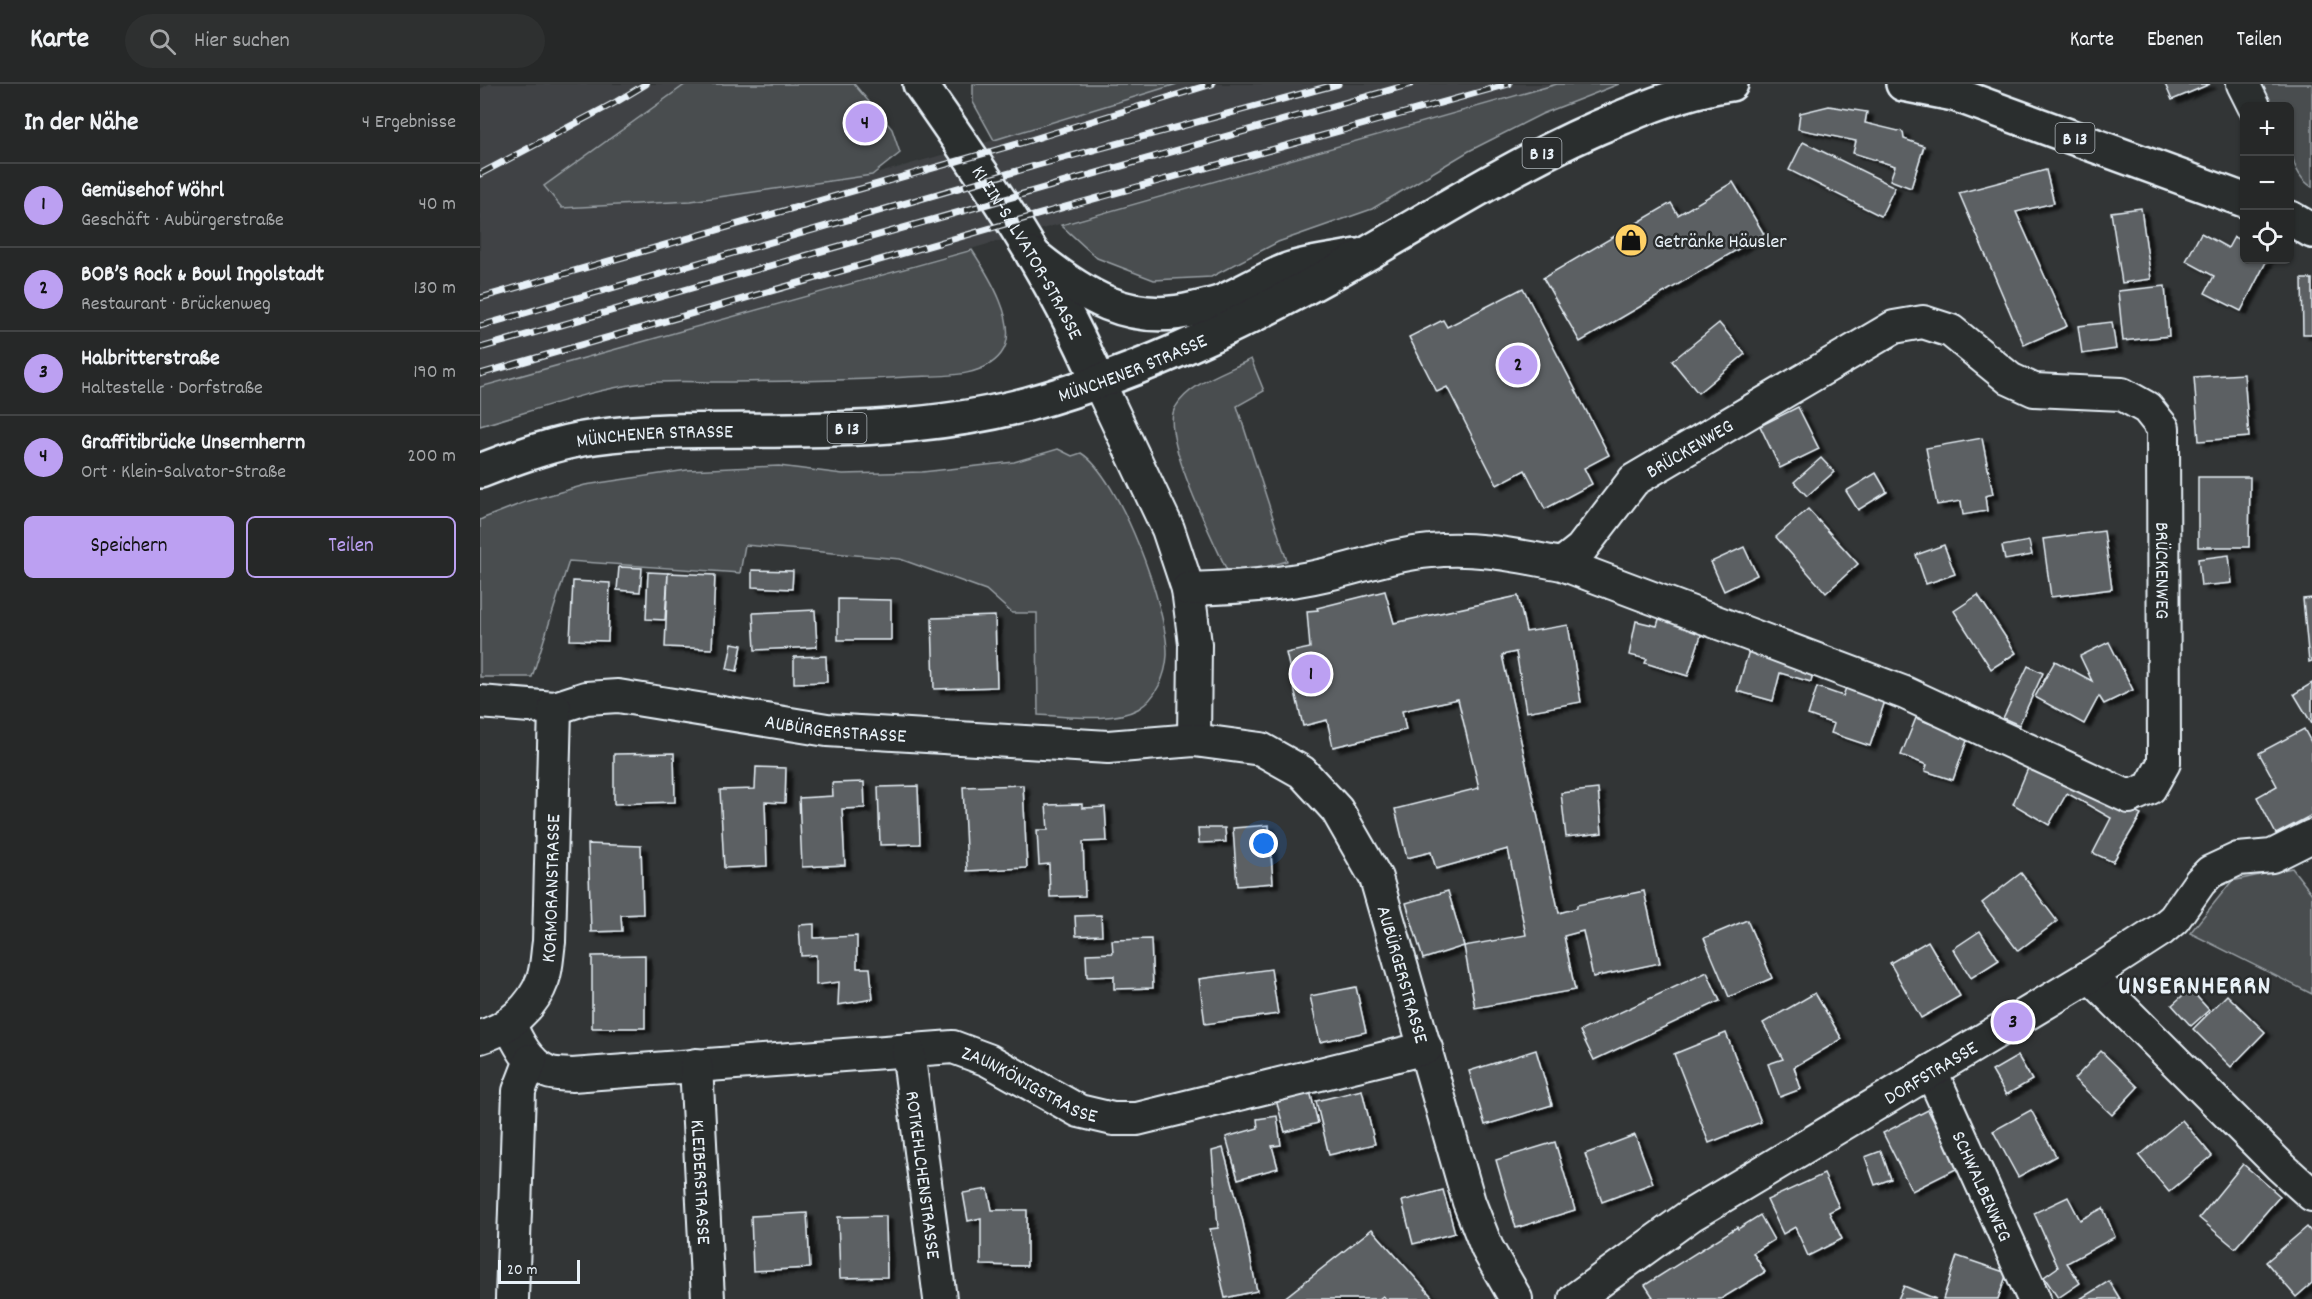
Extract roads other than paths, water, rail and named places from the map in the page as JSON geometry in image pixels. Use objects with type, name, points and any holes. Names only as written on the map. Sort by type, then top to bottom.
[{"type":"main road","name":"KLEIN-SALVATOR-STRASSE","points":[[920,84],[1033,255],[1078,335],[1098,381]]},
{"type":"main road","name":"MÜNCHENER STRASSE","points":[[480,471],[514,458],[592,437],[656,430],[790,430],[892,426],[963,417],[1027,404],[1155,362],[1229,327],[1366,254],[1517,166],[1578,135],[1708,87],[1731,84]]},
{"type":"main road","name":"B 13","points":[[1903,84],[1954,94],[2240,199]]},
{"type":"main road","points":[[2294,221],[2312,231]]},
{"type":"main road","points":[[1033,255],[1075,288],[1094,298],[1130,310],[1159,315],[1220,303],[1290,270],[1366,254]]},
{"type":"street","points":[[2243,84],[2252,102]]},
{"type":"street","name":"BRÜCKENWEG","points":[[1188,590],[1251,588],[1327,574],[1383,559],[1431,551],[1479,549],[1562,564],[1905,693],[2129,797],[2150,788],[2164,763],[2163,428],[2147,408],[2122,394],[2034,390],[2010,379],[1951,331],[1923,322],[1894,327],[1634,480],[1581,549],[1562,564]]},
{"type":"street","name":"KLEIN-SALVATOR-STRASSE","points":[[1098,381],[1122,427],[1168,529],[1188,590]]},
{"type":"street","points":[[1188,590],[1195,644],[1194,740]]},
{"type":"street","name":"AUBÜRGERSTRASSE","points":[[480,702],[555,708],[586,698],[618,696],[827,730],[1108,747],[1194,740],[1261,749],[1302,772],[1337,810],[1376,878],[1469,1202],[1487,1248],[1516,1299]]},
{"type":"street","name":"KORMORANSTRASSE","points":[[480,1037],[509,1023],[530,1005],[544,978],[549,942],[555,708]]},
{"type":"street","name":"DORFSTRASSE","points":[[1575,1299],[1691,1215],[2090,976],[2161,930],[2174,920],[2199,882],[2210,872],[2238,859],[2272,856],[2312,836]]},
{"type":"street","points":[[2090,976],[2280,1166],[2312,1195]]},
{"type":"street","name":"ZAUNKÖNIGSTRASSE","points":[[509,1023],[517,1041],[531,1060],[548,1072],[572,1075],[953,1047],[988,1060],[1079,1111],[1113,1119],[1149,1116],[1426,1048]]},
{"type":"street","name":"ROTKEHLCHENSTRASSE","points":[[908,1050],[940,1299]]},
{"type":"street","points":[[512,1299],[519,1091],[531,1060]]},
{"type":"street","name":"KLEIBERSTRASSE","points":[[696,1065],[708,1299]]},
{"type":"street","name":"SCHWALBENWEG","points":[[1931,1071],[2034,1299]]},
{"type":"railway","points":[[480,174],[646,84]]},
{"type":"railway","points":[[480,298],[1024,142],[1212,84]]},
{"type":"railway","points":[[480,326],[1038,165],[1338,84]]},
{"type":"railway","points":[[480,348],[1411,84]]},
{"type":"railway","points":[[480,374],[1065,207],[1509,84]]},
{"type":"place","name":"Graffitibrücke Unsernherrn","points":[[865,123]]},
{"type":"place","name":"Getränke Häusler","points":[[1631,240]]},
{"type":"place","name":"BOB’S Rock & Bowl Ingolstadt","points":[[1518,365]]},
{"type":"place","name":"Gemüsehof Wöhrl","points":[[1311,674]]},
{"type":"place","name":"Halbritterstraße","points":[[2013,1022]]},
{"type":"district","name":"UNSERNHERRN","points":[[2195,984]]}]
